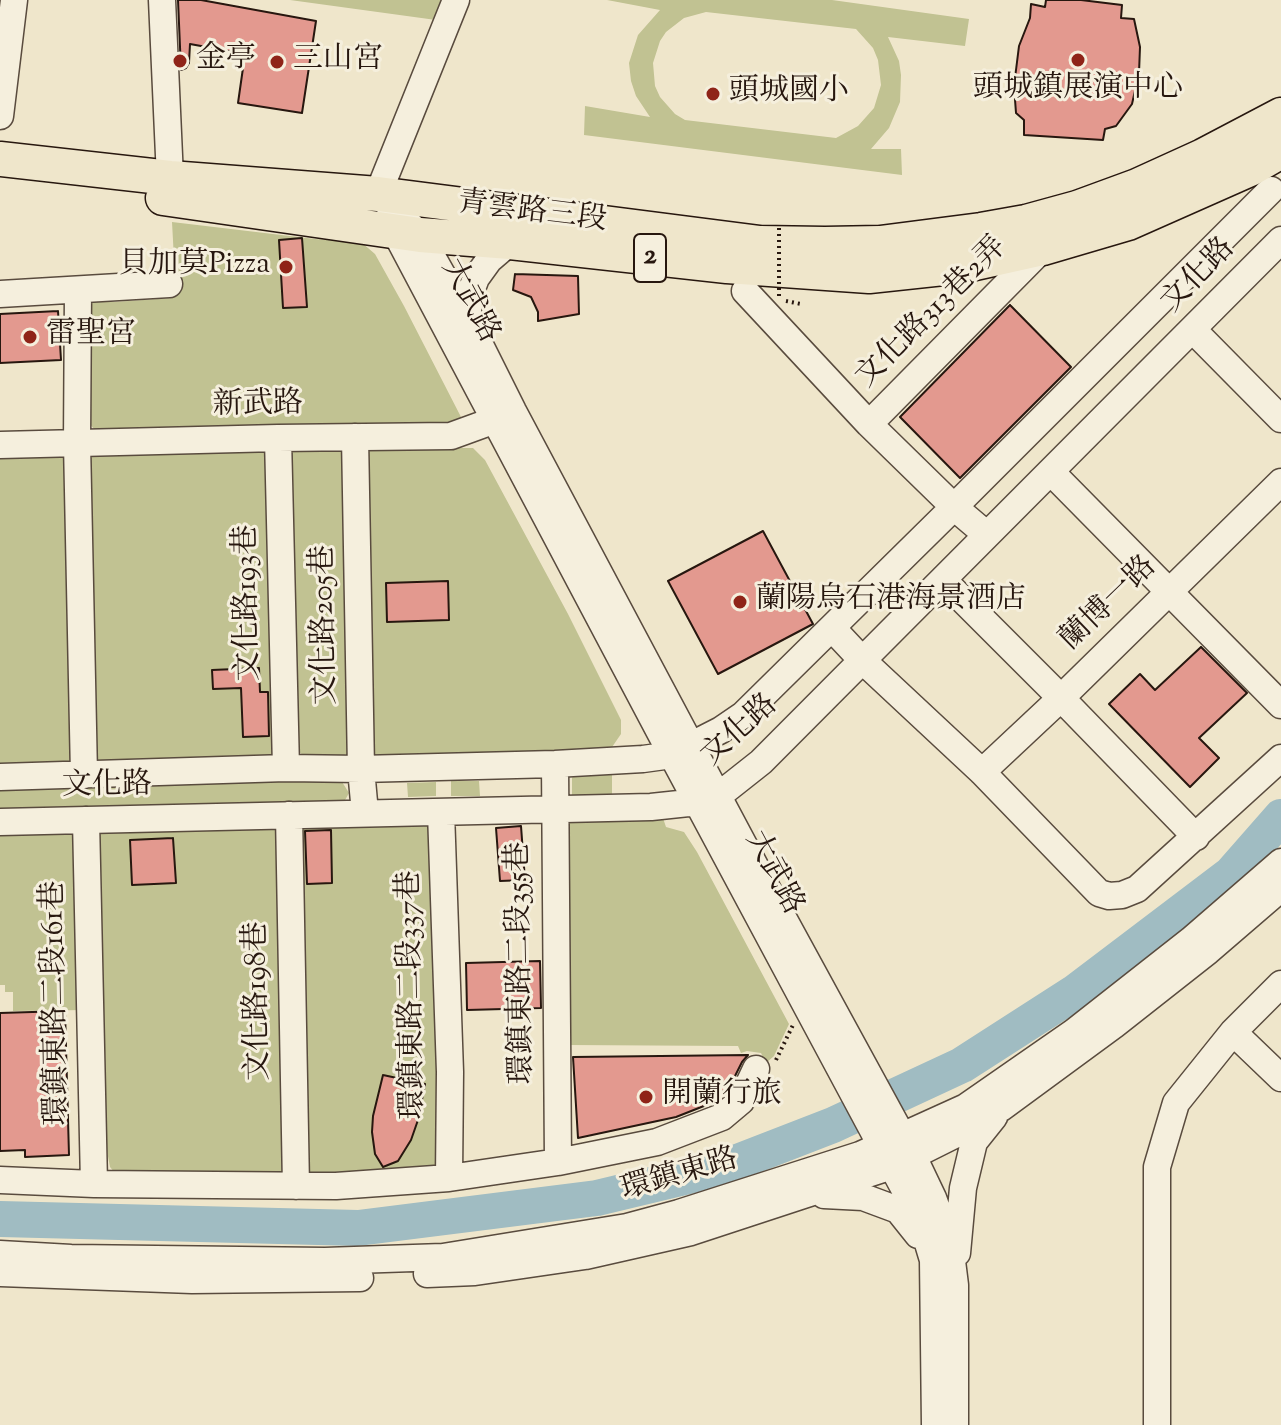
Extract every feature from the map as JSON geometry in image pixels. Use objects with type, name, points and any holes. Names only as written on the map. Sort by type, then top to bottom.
[{"type":"main road","name":"青雲路三段","points":[[0,159],[407,233],[727,266],[822,258],[880,243],[1026,222],[1077,208],[1137,186],[1281,115]]},
{"type":"main road","name":"青雲路三段","points":[[0,181],[125,191],[168,188],[378,194],[760,243],[822,258],[869,276],[962,266],[1043,248],[1267,186],[1281,151]]},
{"type":"street","points":[[0,116],[14,0]]},
{"type":"street","points":[[162,0],[168,188]]},
{"type":"street","points":[[378,194],[456,0]]},
{"type":"street","points":[[0,777],[555,764],[643,759],[682,750],[743,715],[954,507],[1267,186]]},
{"type":"street","name":"大武路","points":[[378,194],[467,319],[504,416]]},
{"type":"street","name":"大武路","points":[[407,233],[892,1142],[933,1198],[950,1245],[955,1285],[955,1425]]},
{"type":"street","name":"文化路","points":[[0,822],[651,807],[708,799],[761,762],[1281,240]]},
{"type":"street","points":[[467,319],[470,294],[476,278],[489,260],[510,242]]},
{"type":"street","name":"文化路313巷2弄","points":[[869,424],[1043,248]]},
{"type":"street","points":[[0,294],[169,284]]},
{"type":"street","points":[[78,291],[77,443],[84,775]]},
{"type":"street","points":[[745,291],[869,424],[987,535]]},
{"type":"street","points":[[1193,330],[1281,419]]},
{"type":"street","name":"新武路","points":[[0,445],[451,436],[504,416]]},
{"type":"street","name":"文化路205巷","points":[[355,437],[361,769],[365,813]]},
{"type":"street","name":"文化路193巷","points":[[278,438],[286,768]]},
{"type":"street","points":[[1051,472],[1281,705]]},
{"type":"street","name":"蘭博一路","points":[[982,772],[1281,482]]},
{"type":"street","points":[[943,580],[1196,837]]},
{"type":"street","points":[[832,628],[982,772],[1099,893],[1109,896],[1137,889],[1281,758]]},
{"type":"street","name":"環鎮東路二段355巷","points":[[555,764],[558,1162]]},
{"type":"street","name":"大武路","points":[[708,799],[804,1001],[859,1081]]},
{"type":"street","name":"環鎮東路二段337巷","points":[[441,812],[450,1072],[449,1178]]},
{"type":"street","name":"文化路198巷","points":[[289,815],[296,1186]]},
{"type":"street","name":"環鎮東路二段161巷","points":[[86,820],[94,1184]]},
{"type":"street","name":"環鎮東路","points":[[0,1254],[71,1258],[325,1261],[443,1257],[627,1227],[679,1213],[860,1155],[966,1107],[1074,1032],[1191,940],[1281,862]]},
{"type":"street","name":"環鎮東路","points":[[0,1273],[192,1280],[294,1280],[475,1272],[585,1256],[691,1232],[808,1194],[892,1142],[1001,1108],[1208,951],[1281,888]]},
{"type":"street","points":[[1157,1425],[1157,1167],[1176,1103],[1233,1032],[1281,984]]},
{"type":"street","points":[[1233,1032],[1281,1078]]},
{"type":"street","points":[[0,1180],[336,1186],[449,1178],[558,1162],[657,1142],[722,1117],[741,1101],[756,1069]]},
{"type":"street","points":[[955,1285],[963,1188],[974,1142],[1001,1108]]},
{"type":"street","name":"大武路","points":[[892,1142],[933,1260],[935,1425]]},
{"type":"street","points":[[808,1194],[863,1197],[898,1210],[933,1260]]},
{"type":"path","points":[[779,228],[779,300],[801,304]]},
{"type":"path","points":[[756,1069],[774,1063],[804,1001]]},
{"type":"green space","points":[[290,0],[443,0],[436,20]]},
{"type":"green space","points":[[607,0],[832,0],[969,19],[965,46],[888,37],[899,61],[900,102],[889,128],[871,149],[901,149],[902,175],[584,135],[585,106],[650,117],[636,96],[629,63],[638,35],[660,10]],"holes":[[[706,12],[856,29],[873,48],[881,85],[874,108],[858,126],[836,138],[685,120],[675,114],[655,86],[653,63],[660,41],[684,18]]]},
{"type":"green space","points":[[172,222],[361,242],[375,254],[461,417],[436,426],[96,431],[86,420],[88,301],[172,298]]},
{"type":"green space","points":[[295,448],[340,448],[349,461],[351,752],[334,760],[308,759],[294,748],[287,453]]},
{"type":"green space","points":[[369,448],[473,448],[485,460],[621,720],[621,734],[610,750],[382,761],[371,754],[362,462]]},
{"type":"green space","points":[[97,451],[268,451],[279,754],[267,763],[99,767],[89,759],[87,463]]},
{"type":"green space","points":[[0,456],[63,456],[71,467],[75,752],[68,762],[0,767]]},
{"type":"green space","points":[[612,769],[612,802],[572,802],[572,778],[576,771]]},
{"type":"green space","points":[[339,777],[349,793],[344,802],[0,815],[0,784]]},
{"type":"green space","points":[[451,781],[479,781],[480,796],[451,796]]},
{"type":"green space","points":[[436,782],[436,796],[408,797],[407,783]]},
{"type":"green space","points":[[663,818],[666,827],[684,832],[697,852],[789,1024],[774,1056],[766,1063],[761,1053],[741,1053],[738,1046],[566,1045],[564,828],[575,819]]},
{"type":"green space","points":[[269,823],[284,836],[286,1173],[120,1179],[110,1167],[104,1135],[94,840],[106,827]]},
{"type":"green space","points":[[433,824],[444,1155],[433,1170],[312,1175],[304,1167],[295,825]]},
{"type":"green space","points":[[0,830],[76,834],[85,1010],[13,1011],[13,992],[5,992],[5,985],[0,985]]},
{"type":"building","name":"三山宮","points":[[178,0],[201,0],[316,21],[302,113],[238,103],[245,54],[190,44],[189,63],[181,70]]},
{"type":"building","name":"頭城鎮展演中心","points":[[1046,0],[1122,5],[1121,18],[1134,19],[1140,47],[1139,73],[1132,104],[1116,126],[1105,129],[1103,140],[1024,135],[1024,120],[1016,113],[1014,86],[1019,46],[1030,18],[1031,4],[1045,7]]},
{"type":"building","points":[[302,238],[307,307],[283,308],[279,240]]},
{"type":"building","points":[[515,274],[578,276],[579,314],[538,321],[538,312],[531,297],[513,290]]},
{"type":"building","points":[[1010,305],[1071,367],[960,478],[900,417]]},
{"type":"building","name":"雷聖宮","points":[[58,311],[61,360],[0,363],[0,314]]},
{"type":"building","name":"蘭陽烏石港海景酒店","points":[[763,531],[813,624],[718,674],[668,581]]},
{"type":"building","points":[[448,581],[449,620],[387,622],[386,583]]},
{"type":"building","points":[[1201,647],[1247,693],[1199,738],[1219,758],[1190,787],[1109,704],[1140,674],[1155,690]]},
{"type":"building","points":[[259,668],[260,692],[268,692],[269,736],[243,737],[241,688],[213,689],[212,670]]},
{"type":"building","points":[[521,826],[525,880],[500,881],[496,828]]},
{"type":"building","points":[[331,830],[332,883],[307,884],[305,831]]},
{"type":"building","points":[[173,838],[176,883],[132,885],[130,840]]},
{"type":"building","points":[[540,961],[541,1008],[467,1010],[466,963]]},
{"type":"building","points":[[65,1011],[69,1155],[25,1157],[25,1150],[0,1151],[0,1013]]},
{"type":"building","name":"開蘭行旅","points":[[748,1055],[731,1084],[709,1104],[676,1117],[578,1138],[573,1057]]},
{"type":"building","points":[[383,1075],[425,1084],[411,1140],[398,1161],[383,1167],[375,1154],[372,1132]]},
{"type":"waterway","points":[[0,1219],[358,1228],[597,1198],[722,1168],[833,1125],[962,1065],[1074,993],[1231,874],[1281,817]]},
{"type":"place","name":"頭城鎮展演中心","points":[[1078,60]]},
{"type":"place","name":"金亭","points":[[180,61]]},
{"type":"place","name":"三山宮","points":[[277,62]]},
{"type":"place","name":"頭城國小","points":[[713,94]]},
{"type":"place","name":"貝加莫Pizza","points":[[286,267]]},
{"type":"place","name":"雷聖宮","points":[[30,337]]},
{"type":"place","name":"蘭陽烏石港海景酒店","points":[[740,602]]},
{"type":"place","name":"開蘭行旅","points":[[646,1097]]}]
